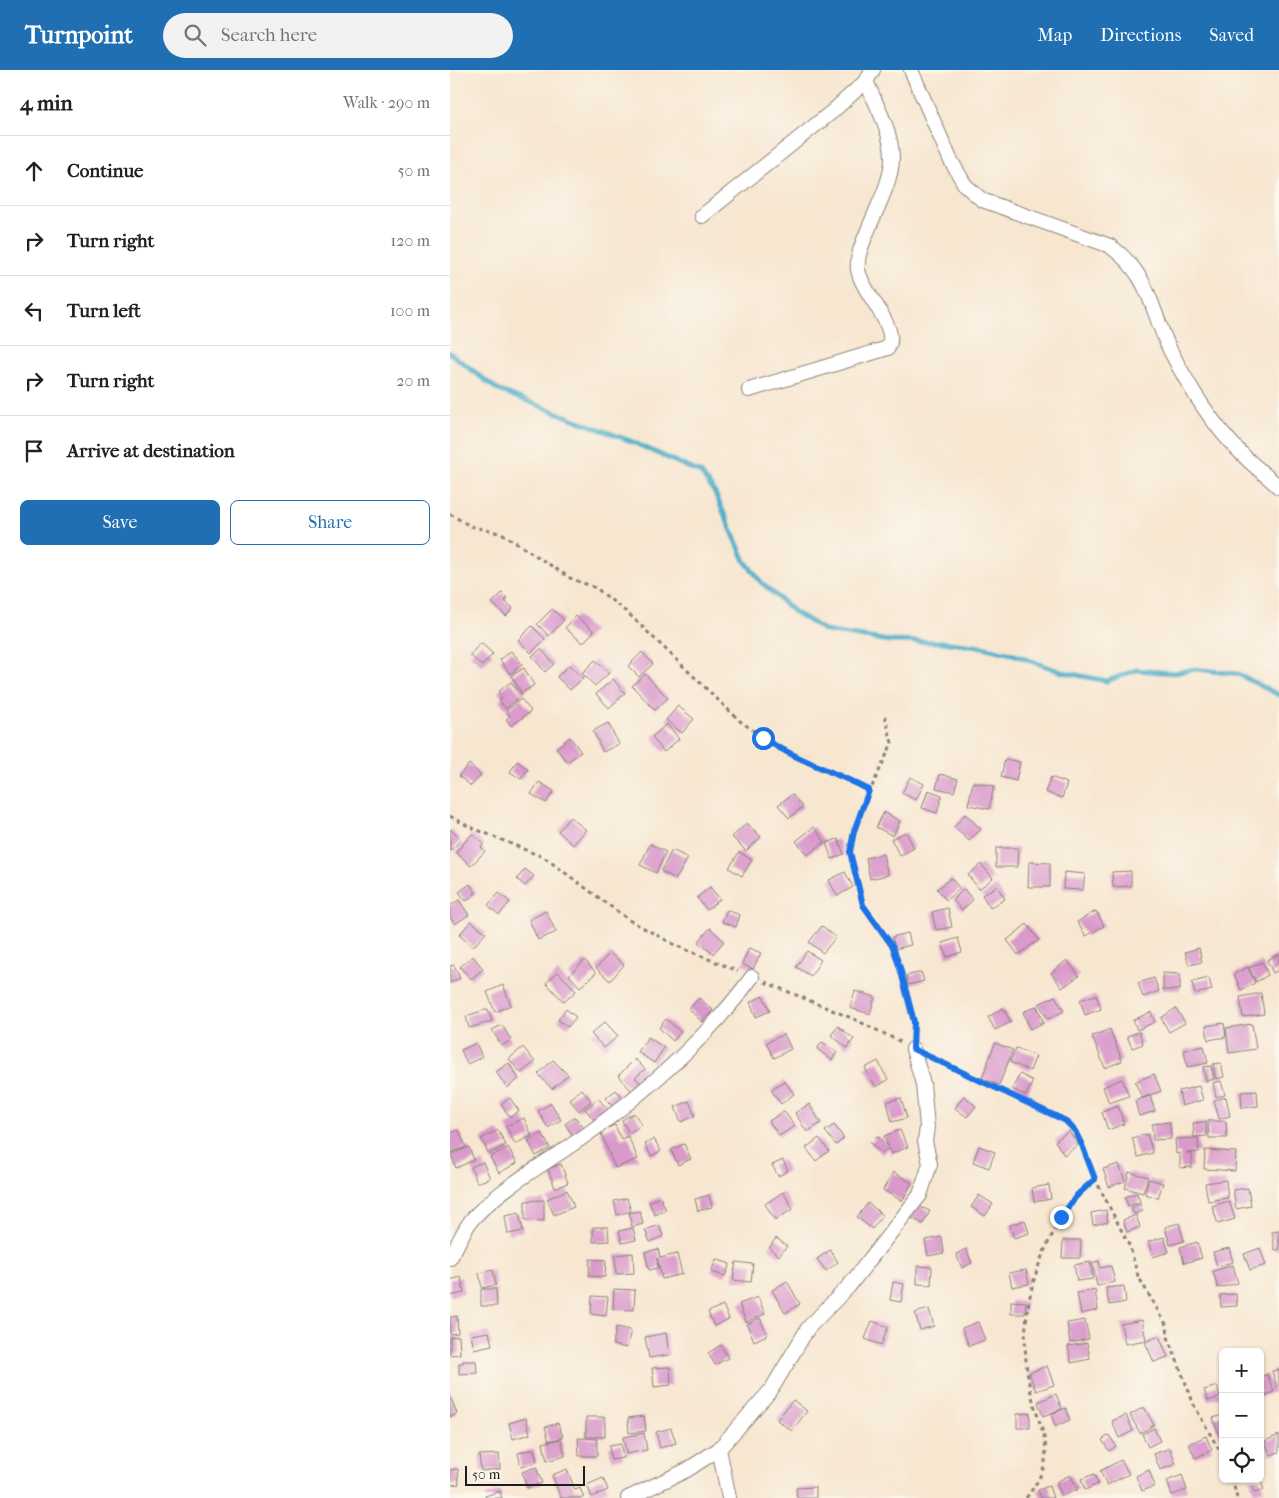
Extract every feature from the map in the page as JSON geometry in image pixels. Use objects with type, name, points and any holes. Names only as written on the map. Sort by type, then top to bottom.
[{"type":"street","points":[[911,70],[950,160],[965,185],[982,200],[1110,246],[1128,258],[1142,279],[1170,348],[1207,412],[1238,451],[1279,487]]},
{"type":"street","points":[[702,216],[833,111],[870,75],[888,134],[892,158],[884,190],[861,249],[858,268],[865,288],[891,332],[892,340],[888,348],[749,390]]},
{"type":"street","points":[[450,1258],[473,1217],[498,1195],[597,1127],[651,1084],[696,1044],[731,1005],[752,977]]},
{"type":"street","points":[[628,1498],[687,1470],[718,1449],[771,1390],[808,1328],[849,1286],[920,1195],[930,1164],[926,1141],[927,1127],[923,1084],[913,1049]]},
{"type":"street","points":[[718,1449],[728,1498]]},
{"type":"path","points":[[450,514],[470,526],[504,534],[570,578],[596,588],[631,616],[740,722],[782,751],[869,790]]},
{"type":"path","points":[[885,716],[892,743],[869,790],[854,831],[850,852],[863,905],[893,947],[900,968],[914,1022],[913,1049]]},
{"type":"path","points":[[450,816],[468,826],[545,858],[629,920],[677,946],[856,1020],[1066,1121],[1075,1131],[1095,1179],[1130,1247],[1138,1276],[1168,1326],[1168,1337],[1194,1405],[1219,1450]]},
{"type":"path","points":[[1026,1498],[1040,1475],[1048,1456],[1030,1388],[1026,1356],[1026,1314],[1034,1278],[1061,1217],[1077,1195],[1095,1179]]},
{"type":"path","points":[[1233,1483],[1237,1498]]},
{"type":"building","points":[[502,593],[507,598],[505,601],[513,608],[506,616],[492,603]]},
{"type":"building","points":[[552,609],[564,620],[549,636],[537,624]]},
{"type":"building","points":[[576,616],[594,631],[583,643],[565,628]]},
{"type":"building","points":[[532,626],[545,639],[531,653],[518,640]]},
{"type":"building","points":[[481,643],[493,654],[482,666],[470,655]]},
{"type":"building","points":[[541,649],[554,664],[545,672],[532,656]]},
{"type":"building","points":[[511,651],[522,664],[510,674],[500,660]]},
{"type":"building","points":[[642,652],[653,664],[639,677],[628,666]]},
{"type":"building","points":[[595,660],[609,673],[595,686],[582,673]]},
{"type":"building","points":[[569,665],[583,678],[570,690],[557,677]]},
{"type":"building","points":[[524,668],[534,685],[522,693],[511,676]]},
{"type":"building","points":[[645,674],[668,698],[655,710],[632,686]]},
{"type":"building","points":[[613,679],[625,693],[609,708],[596,694]]},
{"type":"building","points":[[511,682],[522,695],[506,709],[499,700],[503,698],[498,692]]},
{"type":"building","points":[[521,699],[531,711],[511,726],[506,719],[510,716],[506,711]]},
{"type":"building","points":[[678,706],[694,719],[682,733],[666,720]]},
{"type":"building","points":[[608,723],[619,744],[603,752],[593,731]]},
{"type":"building","points":[[667,724],[679,739],[664,752],[652,737]]},
{"type":"building","points":[[570,737],[581,752],[567,762],[556,748]]},
{"type":"building","points":[[1005,759],[1020,762],[1016,781],[1001,777]]},
{"type":"building","points":[[517,761],[528,769],[521,779],[510,772]]},
{"type":"building","points":[[469,764],[481,775],[471,786],[459,776]]},
{"type":"building","points":[[940,774],[958,779],[954,792],[936,788]]},
{"type":"building","points":[[910,777],[924,784],[916,800],[902,793]]},
{"type":"building","points":[[1051,777],[1067,783],[1062,798],[1045,792]]},
{"type":"building","points":[[539,782],[554,791],[546,803],[531,794]]},
{"type":"building","points":[[973,782],[994,786],[989,809],[968,805]]},
{"type":"building","points":[[928,790],[942,795],[937,813],[922,808]]},
{"type":"building","points":[[792,794],[803,807],[789,818],[778,805]]},
{"type":"building","points":[[884,812],[900,821],[893,836],[876,827]]},
{"type":"building","points":[[965,814],[981,829],[969,841],[954,827]]},
{"type":"building","points":[[570,817],[586,830],[573,845],[558,831]]},
{"type":"building","points":[[747,823],[761,837],[746,851],[732,837]]},
{"type":"building","points":[[814,827],[825,842],[807,855],[796,841]]},
{"type":"building","points":[[450,829],[461,840],[450,851]]},
{"type":"building","points":[[906,832],[914,848],[900,856],[891,839]]},
{"type":"building","points":[[472,834],[484,844],[481,847],[485,851],[471,866],[456,852]]},
{"type":"building","points":[[838,839],[844,854],[832,859],[826,843]]},
{"type":"building","points":[[650,844],[666,852],[656,873],[640,865]]},
{"type":"building","points":[[996,848],[1018,848],[1017,867],[996,867]]},
{"type":"building","points":[[672,850],[688,858],[676,879],[661,871]]},
{"type":"building","points":[[739,852],[752,860],[742,876],[729,868]]},
{"type":"building","points":[[883,854],[888,875],[870,879],[866,858]]},
{"type":"building","points":[[1029,862],[1050,863],[1050,887],[1028,887]]},
{"type":"building","points":[[981,864],[993,878],[979,889],[968,875]]},
{"type":"building","points":[[525,869],[534,876],[525,886],[517,879]]},
{"type":"building","points":[[1131,871],[1131,886],[1113,887],[1112,872]]},
{"type":"building","points":[[845,872],[853,887],[837,896],[829,880]]},
{"type":"building","points":[[1064,872],[1085,874],[1083,890],[1063,889]]},
{"type":"building","points":[[951,878],[960,889],[946,900],[937,889]]},
{"type":"building","points":[[470,884],[476,893],[466,901],[459,892]]},
{"type":"building","points":[[997,886],[1005,899],[990,908],[982,895]]},
{"type":"building","points":[[710,887],[720,899],[707,910],[697,898]]},
{"type":"building","points":[[964,889],[973,900],[962,910],[953,900]]},
{"type":"building","points":[[499,893],[510,902],[499,915],[488,905]]},
{"type":"building","points":[[459,900],[469,915],[455,924],[450,917],[450,906]]},
{"type":"building","points":[[948,908],[952,927],[936,930],[932,912]]},
{"type":"building","points":[[727,910],[740,915],[736,927],[722,922]]},
{"type":"building","points":[[546,911],[556,932],[538,940],[529,920]]},
{"type":"building","points":[[1096,911],[1104,926],[1086,936],[1077,922]]},
{"type":"building","points":[[471,921],[486,933],[473,947],[459,935]]},
{"type":"building","points":[[1027,924],[1039,940],[1018,955],[1007,940]]},
{"type":"building","points":[[822,926],[836,937],[823,953],[809,942]]},
{"type":"building","points":[[710,928],[724,941],[713,954],[698,942]]},
{"type":"building","points":[[908,933],[911,945],[895,949],[892,937]]},
{"type":"building","points":[[958,938],[962,952],[947,957],[942,943]]},
{"type":"building","points":[[749,948],[761,953],[753,969],[742,964]]},
{"type":"building","points":[[1199,948],[1202,962],[1189,965],[1185,952]]},
{"type":"building","points":[[807,951],[821,960],[811,976],[796,967]]},
{"type":"building","points":[[610,953],[624,965],[610,981],[596,968]]},
{"type":"building","points":[[1279,954],[1279,970],[1273,973],[1267,960]]},
{"type":"building","points":[[473,956],[483,969],[471,979],[460,967]]},
{"type":"building","points":[[585,960],[596,973],[580,987],[569,975]]},
{"type":"building","points":[[1067,960],[1079,976],[1062,988],[1051,973]]},
{"type":"building","points":[[1262,962],[1268,975],[1256,982],[1249,968]]},
{"type":"building","points":[[454,965],[460,978],[450,983],[450,966]]},
{"type":"building","points":[[1248,967],[1255,983],[1241,990],[1234,974]]},
{"type":"building","points":[[558,972],[576,991],[564,1002],[546,983]]},
{"type":"building","points":[[921,972],[924,981],[908,985],[906,976]]},
{"type":"building","points":[[1163,973],[1180,974],[1180,990],[1163,990]]},
{"type":"building","points":[[1154,978],[1159,991],[1143,997],[1138,983]]},
{"type":"building","points":[[1209,978],[1212,990],[1195,994],[1192,982]]},
{"type":"building","points":[[503,985],[511,1005],[495,1012],[487,992]]},
{"type":"building","points":[[855,991],[875,997],[870,1014],[850,1008]]},
{"type":"building","points":[[1261,993],[1264,1014],[1243,1017],[1240,997]]},
{"type":"building","points":[[1096,995],[1101,1009],[1085,1015],[1080,1000]]},
{"type":"building","points":[[763,996],[770,1011],[756,1017],[750,1002]]},
{"type":"building","points":[[1055,996],[1064,1011],[1048,1019],[1039,1004]]},
{"type":"building","points":[[699,998],[713,1010],[702,1022],[689,1009]]},
{"type":"building","points":[[1037,1006],[1044,1023],[1030,1029],[1023,1012]]},
{"type":"building","points":[[1003,1008],[1011,1022],[995,1030],[988,1017]]},
{"type":"building","points":[[1176,1008],[1185,1023],[1169,1032],[1161,1018]]},
{"type":"building","points":[[488,1009],[492,1021],[469,1028],[466,1016]]},
{"type":"building","points":[[566,1009],[576,1017],[568,1027],[558,1020]]},
{"type":"building","points":[[1151,1012],[1155,1022],[1137,1030],[1133,1020]]},
{"type":"building","points":[[666,1019],[681,1032],[673,1041],[659,1028]]},
{"type":"building","points":[[605,1022],[618,1036],[604,1048],[591,1034]]},
{"type":"building","points":[[1224,1023],[1226,1037],[1208,1040],[1206,1026]]},
{"type":"building","points":[[1252,1024],[1256,1049],[1229,1053],[1226,1028]]},
{"type":"building","points":[[502,1025],[511,1040],[502,1046],[492,1030]]},
{"type":"building","points":[[838,1026],[854,1039],[847,1048],[831,1035]]},
{"type":"building","points":[[1110,1029],[1122,1061],[1105,1068],[1092,1036]]},
{"type":"building","points":[[1139,1032],[1143,1044],[1132,1048],[1127,1036]]},
{"type":"building","points":[[784,1034],[791,1049],[774,1058],[766,1043]]},
{"type":"building","points":[[648,1037],[664,1048],[654,1063],[638,1052]]},
{"type":"building","points":[[822,1042],[837,1052],[832,1060],[817,1049]]},
{"type":"building","points":[[476,1043],[482,1057],[467,1064],[461,1050]]},
{"type":"building","points":[[995,1043],[1013,1050],[999,1085],[982,1078]]},
{"type":"building","points":[[1204,1046],[1208,1063],[1187,1067],[1184,1050]]},
{"type":"building","points":[[523,1047],[535,1062],[521,1073],[509,1059]]},
{"type":"building","points":[[1016,1048],[1036,1056],[1030,1071],[1010,1062]]},
{"type":"building","points":[[635,1059],[645,1069],[635,1078],[643,1085],[634,1093],[618,1076]]},
{"type":"building","points":[[553,1060],[568,1075],[552,1089],[538,1074]]},
{"type":"building","points":[[878,1061],[888,1080],[876,1087],[865,1068]]},
{"type":"building","points":[[509,1063],[519,1079],[507,1088],[496,1072]]},
{"type":"building","points":[[1221,1063],[1224,1077],[1216,1079],[1213,1064]]},
{"type":"building","points":[[1211,1066],[1214,1079],[1206,1081],[1203,1067]]},
{"type":"building","points":[[1020,1074],[1033,1081],[1026,1096],[1012,1089]]},
{"type":"building","points":[[1154,1074],[1161,1091],[1142,1098],[1135,1082]]},
{"type":"building","points":[[1122,1079],[1129,1096],[1109,1103],[1103,1087]]},
{"type":"building","points":[[784,1081],[794,1094],[781,1104],[771,1090]]},
{"type":"building","points":[[1221,1081],[1225,1095],[1216,1097],[1213,1083]]},
{"type":"building","points":[[1199,1086],[1203,1100],[1182,1106],[1179,1091]]},
{"type":"building","points":[[582,1089],[591,1101],[579,1111],[569,1099]]},
{"type":"building","points":[[616,1090],[624,1099],[613,1107],[606,1098]]},
{"type":"building","points":[[1257,1091],[1258,1106],[1242,1108],[1241,1092]]},
{"type":"building","points":[[964,1096],[976,1106],[967,1117],[955,1108]]},
{"type":"building","points":[[1150,1096],[1155,1111],[1139,1116],[1135,1101]]},
{"type":"building","points":[[1226,1097],[1230,1116],[1219,1119],[1214,1100]]},
{"type":"building","points":[[510,1098],[519,1111],[510,1117],[501,1104]]},
{"type":"building","points":[[598,1098],[608,1110],[595,1121],[585,1109]]},
{"type":"building","points":[[901,1098],[907,1118],[892,1122],[887,1102]]},
{"type":"building","points":[[689,1101],[695,1116],[681,1122],[675,1107]]},
{"type":"building","points":[[551,1103],[561,1120],[548,1128],[538,1111]]},
{"type":"building","points":[[809,1104],[821,1123],[807,1132],[795,1113]]},
{"type":"building","points":[[1118,1106],[1124,1124],[1108,1130],[1102,1112]]},
{"type":"building","points":[[784,1111],[795,1126],[779,1136],[769,1121]]},
{"type":"building","points":[[634,1113],[642,1125],[629,1133],[622,1120]]},
{"type":"building","points":[[575,1117],[585,1130],[574,1138],[565,1124]]},
{"type":"building","points":[[524,1118],[532,1136],[515,1144],[506,1126]]},
{"type":"building","points":[[1208,1121],[1226,1121],[1227,1138],[1209,1138]]},
{"type":"building","points":[[1170,1122],[1171,1139],[1153,1140],[1152,1124]]},
{"type":"building","points":[[1206,1122],[1207,1136],[1194,1137],[1193,1123]]},
{"type":"building","points":[[615,1125],[621,1139],[628,1136],[638,1159],[615,1168],[600,1131]]},
{"type":"building","points":[[834,1125],[844,1138],[836,1145],[825,1131]]},
{"type":"building","points":[[459,1130],[466,1147],[450,1153],[450,1133]]},
{"type":"building","points":[[498,1130],[506,1145],[489,1154],[481,1139]]},
{"type":"building","points":[[900,1130],[908,1147],[891,1154],[884,1136]]},
{"type":"building","points":[[1069,1131],[1078,1145],[1064,1155],[1055,1141]]},
{"type":"building","points":[[542,1133],[550,1148],[536,1156],[528,1141]]},
{"type":"building","points":[[1147,1134],[1153,1153],[1138,1157],[1132,1138]]},
{"type":"building","points":[[877,1136],[889,1147],[882,1154],[870,1143]]},
{"type":"building","points":[[819,1138],[829,1151],[816,1161],[806,1148]]},
{"type":"building","points":[[1198,1138],[1199,1152],[1186,1153],[1192,1153],[1192,1167],[1180,1168],[1180,1153],[1176,1154],[1175,1139]]},
{"type":"building","points":[[654,1139],[661,1151],[651,1156],[645,1144]]},
{"type":"building","points":[[684,1144],[691,1159],[678,1165],[671,1150]]},
{"type":"building","points":[[979,1146],[995,1152],[989,1168],[973,1162]]},
{"type":"building","points":[[469,1147],[474,1160],[456,1168],[451,1154]]},
{"type":"building","points":[[508,1147],[517,1163],[499,1173],[490,1157]]},
{"type":"building","points":[[1205,1150],[1236,1152],[1235,1171],[1204,1169]]},
{"type":"building","points":[[783,1160],[788,1171],[778,1176],[772,1165]]},
{"type":"building","points":[[483,1162],[490,1178],[477,1183],[471,1167]]},
{"type":"building","points":[[561,1164],[568,1183],[555,1188],[548,1169]]},
{"type":"building","points":[[1119,1164],[1125,1181],[1109,1187],[1103,1169]]},
{"type":"building","points":[[893,1172],[912,1183],[902,1201],[883,1190]]},
{"type":"building","points":[[1129,1172],[1148,1177],[1143,1193],[1125,1188]]},
{"type":"building","points":[[1149,1179],[1163,1183],[1158,1198],[1145,1194]]},
{"type":"building","points":[[1226,1180],[1228,1198],[1208,1201],[1205,1183]]},
{"type":"building","points":[[1049,1185],[1051,1199],[1034,1202],[1032,1188]]},
{"type":"building","points":[[1248,1188],[1251,1206],[1236,1209],[1233,1190]]},
{"type":"building","points":[[567,1190],[574,1207],[554,1215],[547,1199]]},
{"type":"building","points":[[783,1192],[793,1209],[775,1220],[765,1204]]},
{"type":"building","points":[[1137,1193],[1140,1202],[1128,1206],[1125,1197]]},
{"type":"building","points":[[709,1195],[712,1207],[698,1211],[695,1199]]},
{"type":"building","points":[[979,1195],[993,1204],[985,1216],[971,1207]]},
{"type":"building","points":[[660,1197],[666,1210],[655,1215],[649,1202]]},
{"type":"building","points":[[627,1198],[631,1211],[617,1215],[614,1201]]},
{"type":"building","points":[[544,1200],[544,1221],[525,1220],[525,1201]]},
{"type":"building","points":[[1229,1201],[1235,1219],[1218,1224],[1212,1206]]},
{"type":"building","points":[[868,1203],[883,1215],[872,1229],[857,1217]]},
{"type":"building","points":[[1140,1204],[1143,1211],[1134,1214],[1131,1207]]},
{"type":"building","points":[[916,1205],[930,1211],[923,1224],[910,1217]]},
{"type":"building","points":[[1106,1210],[1108,1222],[1093,1225],[1091,1213]]},
{"type":"building","points":[[640,1211],[643,1224],[632,1227],[629,1213]]},
{"type":"building","points":[[519,1213],[523,1231],[508,1234],[505,1216]]},
{"type":"building","points":[[1136,1215],[1140,1227],[1127,1232],[1123,1220]]},
{"type":"building","points":[[1025,1220],[1029,1233],[1014,1238],[1010,1225]]},
{"type":"building","points":[[1179,1223],[1184,1241],[1170,1245],[1165,1227]]},
{"type":"building","points":[[659,1225],[663,1236],[650,1242],[645,1230]]},
{"type":"building","points":[[593,1227],[608,1227],[609,1241],[593,1242]]},
{"type":"building","points":[[633,1228],[636,1240],[622,1243],[619,1231]]},
{"type":"building","points":[[1279,1231],[1279,1250],[1275,1250],[1272,1232]]},
{"type":"building","points":[[942,1237],[944,1253],[928,1256],[925,1240]]},
{"type":"building","points":[[1164,1237],[1169,1252],[1153,1257],[1148,1242]]},
{"type":"building","points":[[776,1238],[787,1246],[779,1256],[769,1248]]},
{"type":"building","points":[[1063,1240],[1081,1240],[1080,1258],[1062,1258]]},
{"type":"building","points":[[1197,1242],[1202,1258],[1184,1263],[1180,1247]]},
{"type":"building","points":[[1229,1248],[1233,1262],[1217,1266],[1213,1252]]},
{"type":"building","points":[[1260,1248],[1266,1265],[1250,1270],[1244,1254]]},
{"type":"building","points":[[658,1249],[660,1258],[677,1254],[682,1274],[662,1279],[657,1258],[658,1268],[649,1270],[645,1252]]},
{"type":"building","points":[[966,1249],[972,1263],[962,1268],[956,1254]]},
{"type":"building","points":[[830,1250],[838,1262],[826,1271],[817,1259]]},
{"type":"building","points":[[633,1253],[634,1273],[616,1274],[615,1255]]},
{"type":"building","points":[[590,1259],[606,1260],[605,1277],[589,1276]]},
{"type":"building","points":[[716,1259],[730,1264],[725,1276],[711,1272]]},
{"type":"building","points":[[1099,1261],[1100,1268],[1111,1266],[1115,1282],[1097,1286],[1092,1263]]},
{"type":"building","points":[[736,1262],[753,1264],[751,1282],[733,1280]]},
{"type":"building","points":[[1090,1262],[1093,1279],[1077,1281],[1074,1265]]},
{"type":"building","points":[[1233,1265],[1238,1283],[1218,1288],[1213,1271]]},
{"type":"building","points":[[917,1266],[932,1267],[931,1285],[917,1284]]},
{"type":"building","points":[[493,1270],[496,1285],[482,1288],[479,1273]]},
{"type":"building","points":[[1026,1270],[1029,1284],[1012,1287],[1009,1273]]},
{"type":"building","points":[[461,1277],[464,1293],[450,1296],[450,1280]]},
{"type":"building","points":[[787,1281],[800,1304],[785,1313],[772,1290]]},
{"type":"building","points":[[893,1282],[904,1284],[901,1302],[890,1300]]},
{"type":"building","points":[[1124,1286],[1126,1302],[1109,1305],[1106,1288]]},
{"type":"building","points":[[481,1289],[496,1289],[497,1306],[481,1306]]},
{"type":"building","points":[[614,1289],[635,1290],[634,1310],[613,1309]]},
{"type":"building","points":[[1095,1290],[1098,1310],[1081,1314],[1077,1293]]},
{"type":"building","points":[[1236,1294],[1237,1306],[1221,1307],[1220,1295]]},
{"type":"building","points":[[592,1296],[608,1297],[606,1316],[591,1314]]},
{"type":"building","points":[[758,1297],[765,1314],[746,1322],[739,1304]]},
{"type":"building","points":[[1011,1301],[1026,1302],[1025,1314],[1011,1314]]},
{"type":"building","points":[[723,1305],[729,1319],[714,1326],[708,1312]]},
{"type":"building","points":[[929,1309],[934,1326],[920,1330],[915,1313]]},
{"type":"building","points":[[457,1316],[458,1333],[450,1334],[450,1317]]},
{"type":"building","points":[[760,1318],[767,1335],[754,1341],[747,1324]]},
{"type":"building","points":[[1085,1320],[1089,1339],[1070,1343],[1067,1323]]},
{"type":"building","points":[[1142,1320],[1146,1340],[1125,1344],[1121,1324]]},
{"type":"building","points":[[872,1321],[888,1327],[881,1345],[865,1339]]},
{"type":"building","points":[[978,1322],[985,1340],[969,1346],[962,1328]]},
{"type":"building","points":[[616,1327],[631,1330],[627,1348],[613,1345]]},
{"type":"building","points":[[489,1332],[492,1345],[474,1349],[471,1335]]},
{"type":"building","points":[[666,1333],[669,1355],[649,1358],[645,1337]]},
{"type":"building","points":[[459,1336],[460,1354],[450,1355],[450,1337]]},
{"type":"building","points":[[1159,1336],[1168,1357],[1154,1362],[1145,1342]]},
{"type":"building","points":[[1087,1343],[1090,1359],[1071,1363],[1068,1346]]},
{"type":"building","points":[[721,1345],[728,1358],[715,1365],[708,1353]]},
{"type":"building","points":[[463,1361],[476,1361],[477,1373],[459,1374],[459,1363],[463,1363]]},
{"type":"building","points":[[1047,1366],[1054,1385],[1036,1391],[1029,1373]]},
{"type":"building","points":[[670,1367],[671,1385],[654,1387],[652,1368]]},
{"type":"building","points":[[1279,1369],[1279,1386],[1277,1387],[1272,1371]]},
{"type":"building","points":[[1267,1374],[1274,1392],[1264,1396],[1264,1393],[1264,1375]]},
{"type":"building","points":[[1217,1386],[1219,1397],[1208,1401],[1204,1390]]},
{"type":"building","points":[[1056,1394],[1062,1409],[1043,1416],[1038,1402]]},
{"type":"building","points":[[450,1395],[457,1414],[450,1417]]},
{"type":"building","points":[[793,1400],[807,1411],[792,1431],[777,1420]]},
{"type":"building","points":[[1144,1407],[1154,1425],[1140,1433],[1130,1415]]},
{"type":"building","points":[[1066,1408],[1070,1420],[1055,1426],[1051,1414]]},
{"type":"building","points":[[1030,1413],[1030,1428],[1017,1428],[1017,1414]]},
{"type":"building","points":[[1126,1415],[1133,1431],[1119,1438],[1112,1421]]},
{"type":"building","points":[[644,1416],[646,1431],[629,1433],[628,1418]]},
{"type":"building","points":[[1219,1416],[1219,1435],[1213,1418]]},
{"type":"building","points":[[586,1417],[605,1417],[605,1437],[586,1437]]},
{"type":"building","points":[[526,1418],[530,1434],[513,1439],[509,1423]]},
{"type":"building","points":[[558,1423],[563,1437],[549,1441],[545,1427]]},
{"type":"building","points":[[671,1428],[676,1443],[660,1448],[656,1432]]},
{"type":"building","points":[[1154,1428],[1160,1441],[1148,1447],[1142,1434]]},
{"type":"building","points":[[644,1433],[647,1450],[626,1454],[623,1437]]},
{"type":"building","points":[[1109,1435],[1116,1446],[1109,1451],[1102,1440]]},
{"type":"building","points":[[1279,1435],[1279,1452],[1270,1455],[1265,1441]]},
{"type":"building","points":[[1206,1436],[1212,1450],[1195,1458],[1189,1444]]},
{"type":"building","points":[[578,1438],[597,1439],[597,1456],[579,1456]]},
{"type":"building","points":[[561,1439],[565,1456],[547,1461],[543,1443]]},
{"type":"building","points":[[621,1444],[623,1458],[611,1460],[609,1446]]},
{"type":"building","points":[[1170,1448],[1176,1464],[1160,1470],[1154,1454]]},
{"type":"building","points":[[534,1449],[537,1462],[521,1467],[518,1453]]},
{"type":"building","points":[[499,1454],[500,1469],[481,1471],[479,1455]]},
{"type":"building","points":[[1121,1460],[1129,1474],[1107,1485],[1100,1471]]},
{"type":"building","points":[[536,1467],[542,1483],[527,1488],[522,1472]]},
{"type":"building","points":[[458,1469],[459,1484],[450,1485],[450,1470]]},
{"type":"building","points":[[567,1469],[575,1490],[580,1488],[584,1498],[561,1498],[552,1475]]},
{"type":"building","points":[[1149,1470],[1155,1486],[1142,1491],[1136,1476]]},
{"type":"building","points":[[1094,1474],[1098,1484],[1085,1490],[1081,1479]]},
{"type":"building","points":[[1070,1475],[1078,1489],[1062,1496],[1056,1482]]},
{"type":"building","points":[[1182,1475],[1187,1490],[1172,1495],[1167,1481]]},
{"type":"building","points":[[603,1478],[608,1490],[592,1497],[587,1485]]},
{"type":"building","points":[[1251,1483],[1261,1483],[1264,1490],[1254,1493]]},
{"type":"building","points":[[1049,1486],[1053,1498],[1041,1498],[1038,1490]]},
{"type":"building","points":[[816,1487],[816,1498],[797,1498],[796,1488]]},
{"type":"building","points":[[500,1491],[502,1498],[485,1498],[485,1496]]},
{"type":"waterway","points":[[450,353],[498,390],[628,440],[701,473],[715,493],[745,561],[761,582],[793,611],[825,631],[890,641],[941,642],[982,647],[1012,654],[1062,672],[1107,681],[1136,670],[1174,673],[1195,669],[1238,674],[1279,695]]},
{"type":"route","points":[[763,738],[782,751],[809,764],[844,776],[869,790],[854,831],[850,852],[863,905],[893,947],[900,968],[914,1022],[913,1049],[1058,1116],[1066,1121],[1075,1131],[1095,1179],[1077,1195],[1061,1217]]}]
